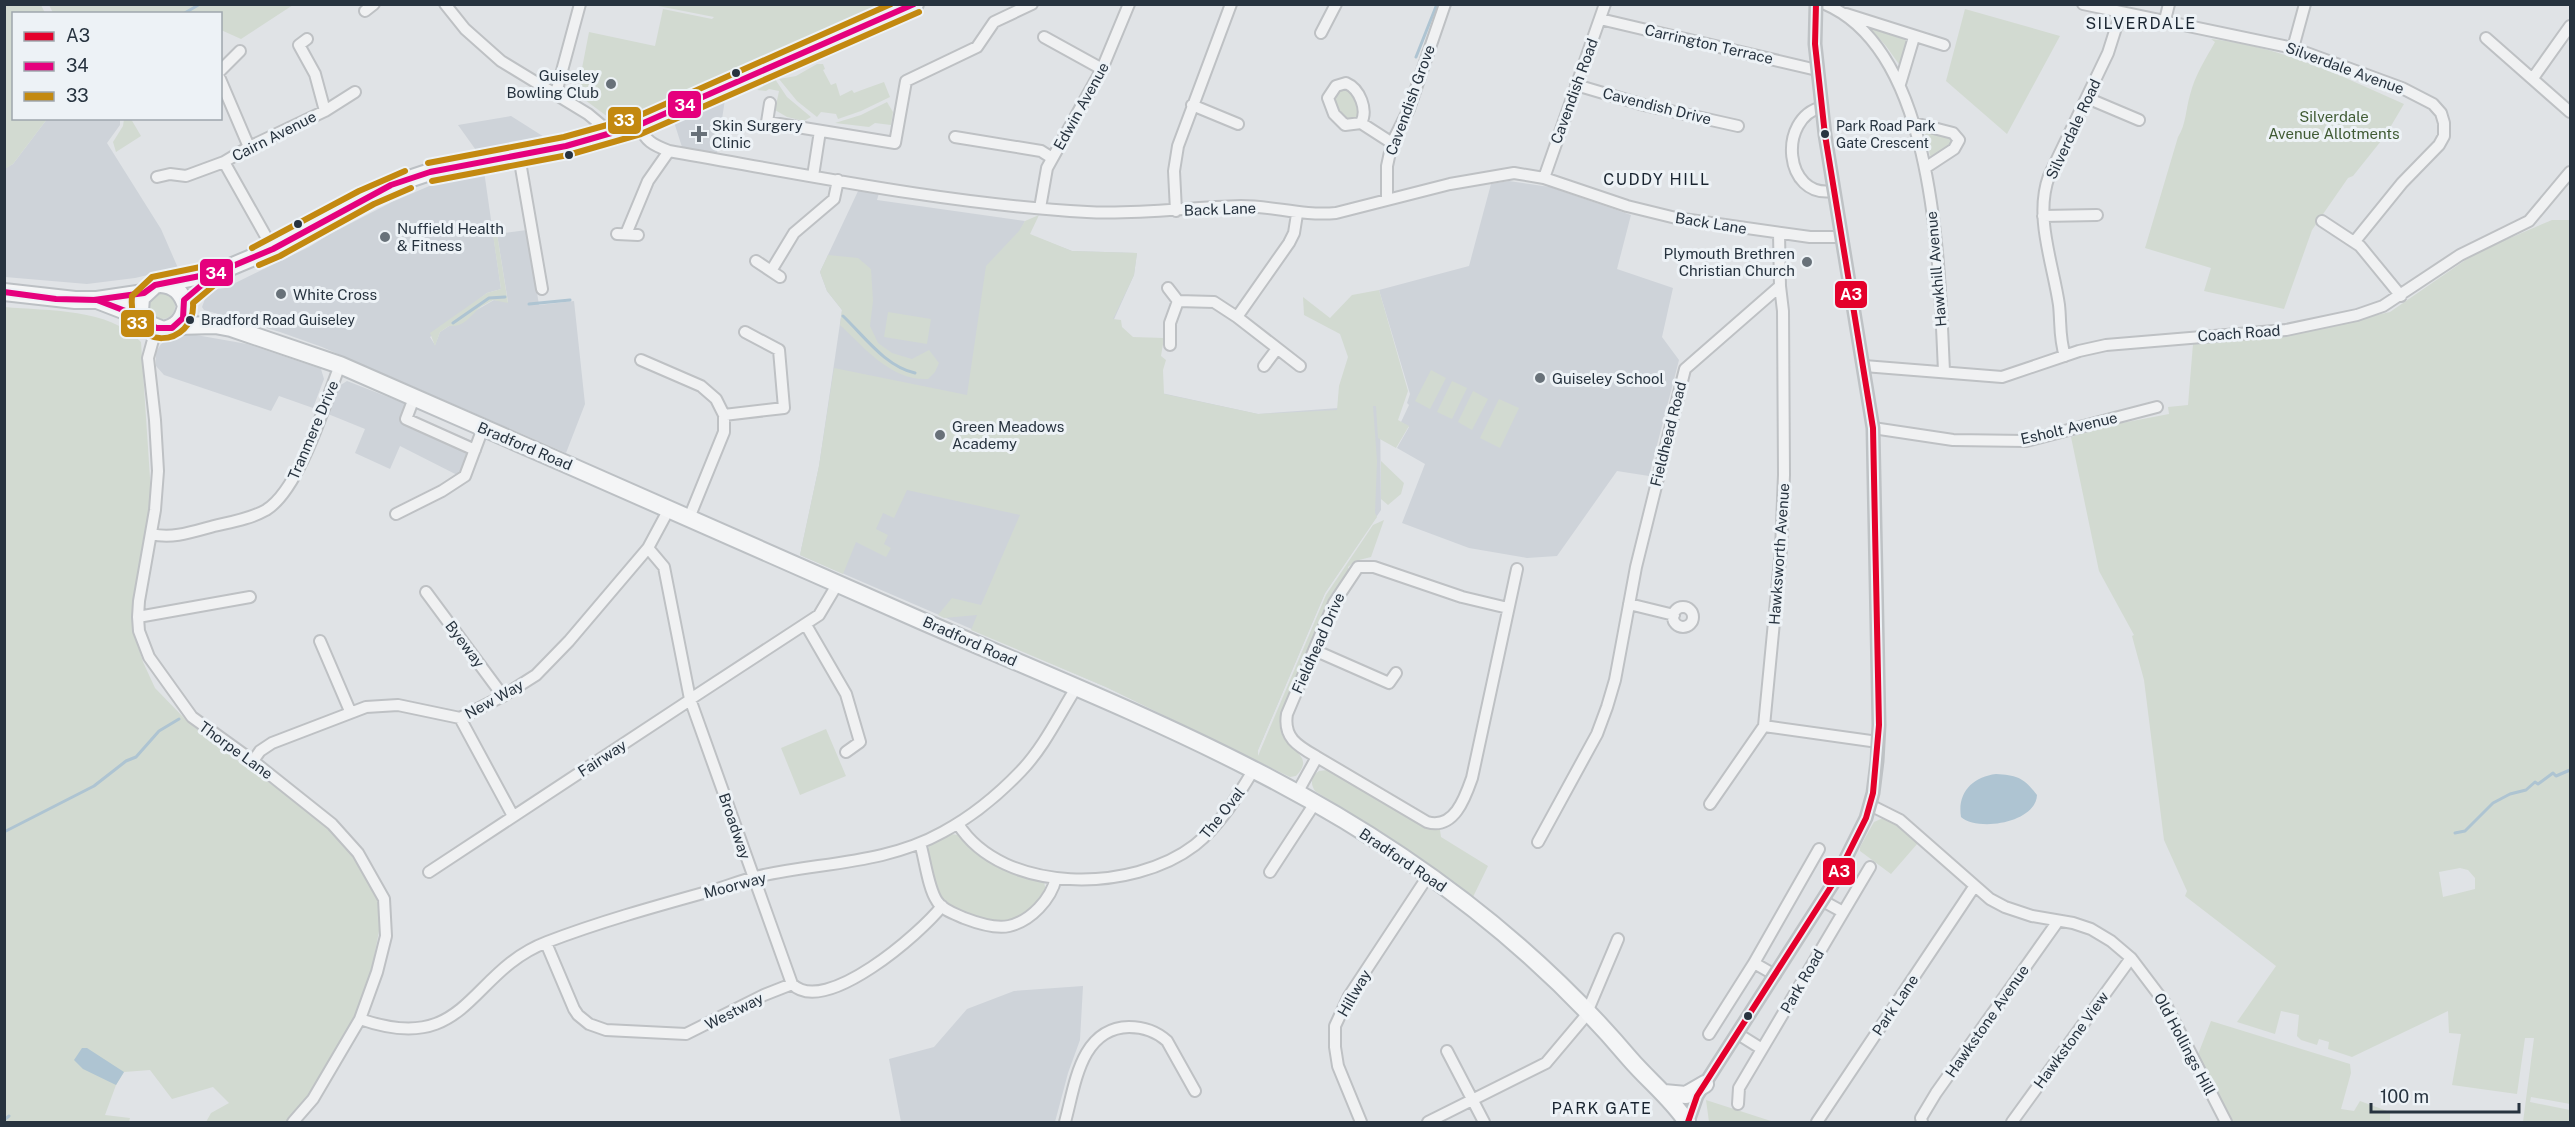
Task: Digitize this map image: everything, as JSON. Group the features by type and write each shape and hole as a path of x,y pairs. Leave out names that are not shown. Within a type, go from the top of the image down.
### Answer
{"main road":[{"path":"4,292 97,300 144,292 155,285 216,273 273,249 392,185 445,169 519,156 606,136 639,125 915,4"},
{"name":"Park Road","path":"1688,1122 1694,1102 1704,1084 1823,901 1855,842 1870,805 1878,742 1873,428 1833,191 1815,44 1816,4"},
{"path":"185,303 216,273"},
{"path":"97,300 141,317 156,329 170,329 176,326 184,314 185,303 176,288 161,284"},
{"path":"141,317 139,304 144,292"},
{"name":"Bradford Road","path":"185,303 215,325"},
{"name":"Bradford Road","path":"176,326 215,325 276,342 340,365 1194,740 1254,770 1315,803 1428,876 1502,933 1589,1011 1650,1082 1674,1122"},
{"name":"Bradford Road","path":"1650,1082 1664,1093 1688,1122"},
{"path":"1664,1093 1686,1095 1704,1084"}],"street":[{"path":"445,4 465,29 488,51 596,121 606,136"},
{"path":"556,93 580,4"},
{"path":"770,103 766,122 895,143 906,81 976,47 994,22 1032,4"},
{"name":"Edwin Avenue","path":"1040,208 1044,174 1065,140 1102,69 1129,4"},
{"path":"1176,211 1175,160 1192,105 1231,4"},
{"path":"1321,33 1336,4"},
{"name":"Cavendish Grove","path":"1388,198 1387,166 1392,143 1409,109 1445,4"},
{"name":"Cavendish Road","path":"1544,178 1605,4"},
{"name":"Hawkhill Avenue","path":"1825,4 1840,12 1944,45"},
{"name":"Silverdale Avenue","path":"2084,4 2293,48 2415,94 2433,104 2443,119 2444,133 2439,146 2402,183 2355,241"},
{"path":"2165,20 2169,4"},
{"path":"2293,48 2306,4"},
{"name":"Hawkhill Avenue","path":"1840,12 1879,50 1900,84 1914,123 1925,168 1940,290 1944,371"},
{"name":"Silverdale Road","path":"2065,356 2060,343 2058,302 2043,216 2043,194 2049,176 2108,53 2121,12"},
{"name":"Carrington Terrace","path":"1600,19 1818,70"},
{"path":"2533,78 2571,26"},
{"path":"1044,37 1102,69"},
{"path":"1900,84 1914,37"},
{"path":"2486,38 2571,112"},
{"name":"Cairn Avenue","path":"307,39 299,45 315,74 325,111"},
{"path":"222,69 240,51"},
{"path":"222,84 249,147"},
{"name":"Cavendish Drive","path":"1576,85 1644,105 1738,126"},
{"name":"Cairn Avenue","path":"157,177 170,174 186,176 224,162 249,147 325,111 355,92"},
{"path":"2087,98 2139,120"},
{"path":"1192,105 1238,124"},
{"path":"1822,107 1808,114 1796,128 1791,144 1791,157 1796,173 1808,185 1825,193 1833,191"},
{"path":"1361,123 1392,143"},
{"path":"1914,123 1953,133 1959,140 1954,149 1925,168"},
{"name":"Back Lane","path":"639,125 643,136 651,144 669,151 838,180 1040,208 1095,212 1176,211 1242,206 1276,208 1297,213 1336,213 1388,198 1504,174 1529,174 1627,206 1676,218 1779,233 1840,237"},
{"path":"813,176 820,131"},
{"path":"955,137 1041,152 1052,158"},
{"path":"638,236 622,234 648,181 669,151"},
{"path":"519,156 542,289"},
{"name":"Cairn Avenue","path":"224,162 273,249"},
{"name":"Coach Road","path":"1864,366 2002,377 2106,345 2286,330 2357,315 2383,306 2460,255 2529,221 2571,172"},
{"path":"756,261 776,274 794,233 834,199 838,180"},
{"path":"1237,317 1293,237 1297,213"},
{"path":"2043,216 2097,215"},
{"path":"2322,221 2355,241 2401,296"},
{"path":"1779,233 1780,286"},
{"name":"Fieldhead Road","path":"1538,842 1597,734 1615,680 1636,567 1685,369 1780,286"},
{"name":"Hawksworth Avenue","path":"1710,804 1764,726 1781,549 1784,476 1784,311 1780,286"},
{"path":"1168,288 1178,301"},
{"path":"1178,301 1214,302 1273,343 1276,350 1300,366"},
{"path":"1170,345 1170,323 1178,301"},
{"name":"Thorpe Lane","path":"156,329 148,358 158,471 138,617 139,631 148,657 192,717 253,760 332,824 358,853 384,899 386,936 377,972 360,1019 313,1099 292,1122"},
{"path":"724,416 784,408 779,350 745,332"},
{"path":"1264,366 1276,350"},
{"path":"641,360 702,386 716,399 724,416 724,432 689,518"},
{"name":"Tranmere Drive","path":"151,534 167,538 235,521 255,515 278,500 288,489 308,446 340,365"},
{"path":"414,398 405,419 475,450"},
{"name":"Esholt Avenue","path":"1873,428 1953,440 2026,441 2157,407"},
{"path":"396,514 465,476 483,428"},
{"name":"New Way","path":"253,760 260,751 272,743 350,711 366,707 398,705 460,718 503,696 537,675 548,664 648,548 669,509"},
{"name":"Broadway","path":"648,548 664,567 691,699 752,878 792,984"},
{"name":"Fieldhead Drive","path":"1508,608 1462,597 1366,565 1358,567 1334,603 1287,714 1285,726 1289,736 1297,745 1427,822 1438,824 1450,819 1466,796 1472,778 1517,569"},
{"name":"Fairway","path":"429,872 819,615 838,583"},
{"name":"Byeway","path":"426,592 503,696"},
{"path":"138,617 250,597"},
{"path":"1629,604 1674,615"},
{"path":"806,624 846,694 860,742 846,752"},
{"path":"320,641 350,711"},
{"path":"1314,650 1389,683 1396,673"},
{"name":"Moorway","path":"360,1019 384,1028 407,1031 429,1027 465,1007 515,958 546,943 624,915 752,878 849,863 920,843 958,824 1022,770 1040,747 1076,688"},
{"path":"460,718 513,816"},
{"path":"1764,726 1878,742"},
{"path":"1297,793 1317,757"},
{"name":"The Oval","path":"958,824 968,840 984,853 1019,869 1056,878 1078,880 1115,878 1155,868 1196,844 1212,829 1254,770"},
{"path":"1269,872 1315,803"},
{"name":"Old Hollings Hill","path":"1870,805 1900,820 1974,887 2005,907 2091,929 2111,941 2131,958 2161,997 2226,1122"},
{"path":"920,843 934,895 942,906 974,922 991,926 1010,926 1029,916 1038,909 1051,891 1056,878"},
{"path":"1709,1034 1754,963 1819,849"},
{"name":"Park Road","path":"1738,1104 1739,1088 1870,867"},
{"name":"Hillway","path":"1360,1122 1338,1066 1335,1026 1349,996 1428,876"},
{"name":"Park Lane","path":"1817,1122 1974,887"},
{"path":"1823,901 1843,912"},
{"path":"792,984 809,992 842,984 885,958 933,917 942,906"},
{"name":"Hawkstone Avenue","path":"1922,1122 1921,1118 1936,1093 2058,921"},
{"path":"1428,1122 1546,1063 1589,1011 1618,939"},
{"name":"Westway","path":"546,943 578,1015 589,1024 606,1030 686,1034 764,995 792,984"},
{"name":"Hawkstone View","path":"2012,1122 2131,958"},
{"name":"Park Road","path":"1754,963 1775,975"},
{"path":"1065,1122 1081,1062 1088,1050 1102,1036 1124,1027 1144,1028 1167,1041 1195,1092"},
{"path":"1738,1034 1762,1049"},
{"path":"1447,1051 1484,1122"}],"shaded area":[{"name":"Skin Surgery Clinic","path":"725,99 717,153 682,147 674,122"},
{"path":"511,116 549,140 478,153 458,125"},
{"path":"46,120 120,120 120,125 107,143 161,229 178,268 135,278 87,284 5,277 4,169 13,164"},
{"path":"484,171 501,289 487,293 430,337 435,345 440,332 449,326 494,300 508,302 497,234 527,230 539,305 574,301 585,404 566,453 322,347 204,310 202,307 208,291 225,288 309,247 392,202 441,181"},
{"name":"Guiseley School","path":"1509,181 1550,187 1631,215 1617,269 1673,288 1662,337 1679,360 1649,476 1617,471 1557,556 1527,558 1469,548 1402,523 1425,464 1397,448 1409,427 1401,422 1409,405 1407,403 1410,394 1379,290 1469,266 1491,184"},
{"path":"859,189 879,193 877,200 1025,221 1020,231 1072,251 1137,253 1134,275 1088,377 1258,414 1380,405 1381,510 1325,593 1258,750 1257,759 1106,687 800,555 819,466 842,310 827,291 820,272"},
{"path":"179,332 247,344 321,369 324,379 313,408 279,396 271,411 164,375 156,366 156,352 161,344"},
{"path":"347,381 406,404 417,418 482,445 467,480 400,446 390,469 355,453 365,429 328,414 339,386"},
{"path":"1083,986 1080,1040 1068,1073 1055,1122 901,1122 889,1059 934,1047 967,1009 1014,991"}],"green space":[{"path":"4,5 41,5 44,12 12,12 12,120 46,120 13,164 5,169"},
{"path":"49,5 293,5 241,39 222,30 222,12 52,12"},
{"path":"653,5 888,5 674,100 616,123 577,94 589,32 655,46 663,9 712,19 714,17"},
{"path":"1965,9 2060,36 2007,134 1946,81"},
{"path":"1867,25 1905,39 1908,45 1901,67 1886,46"},
{"name":"Silverdale Avenue Allotments","path":"2211,39 2286,55 2404,104 2385,136 2353,176 2348,178 2312,230 2284,309 2204,291 2211,268 2145,248 2184,122 2192,88 2215,42"},
{"path":"817,64 823,64 825,69 823,70 831,85 836,83 840,96 852,90 854,93 884,82 890,97 838,119 836,114 821,112 817,117 797,101 779,79 796,76"},
{"path":"775,79 787,97 811,117 804,121 787,117 775,110 779,91 757,90"},
{"path":"1343,88 1352,93 1357,101 1358,121 1348,121 1339,113 1334,97 1336,92"},
{"path":"887,102 893,112 891,125 875,123 869,127 835,123 861,115"},
{"path":"124,120 132,120 141,136 116,152 113,142 123,126"},
{"path":"1924,130 1951,138 1952,145 1931,159"},
{"path":"1039,215 1030,234 1072,251 1137,253 1134,275 1113,319 1121,320 1122,327 1133,337 1164,338 1161,356 1166,360 1163,370 1164,394 1258,414 1337,410 1339,386 1348,357 1340,334 1304,315 1303,297 1330,318 1352,295 1379,290 1408,391 1398,420 1409,426 1396,448 1378,438 1376,406 1373,406 1377,461 1375,513 1377,517 1325,593 1258,750 1258,756 1326,595 1373,525 1384,520 1371,557 1355,561 1348,567 1349,570 1331,600 1282,712 1283,737 1302,759 1303,764 1296,776 1290,777 1106,687 971,630 977,615 944,618 938,615 952,598 981,605 1020,515 907,490 894,518 883,513 876,529 888,535 884,544 891,548 886,557 856,542 843,574 800,555 819,466 834,368 967,395 986,266 1019,231 1025,221"},
{"path":"2552,220 2570,220 2570,1104 2531,1097 2530,1102 2570,1110 2570,1122 2523,1122 2534,1038 2525,1038 2517,1094 2452,1085 2461,1034 2449,1033 2448,1011 2352,1057 2328,1049 2329,1042 2319,1039 2317,1045 2301,1040 2297,1036 2299,1015 2281,1011 2275,1034 2237,1022 2276,966 2185,896 2187,891 2164,840 2144,680 2132,636 2134,635 2099,571 2071,437 2111,425 2169,414 2168,407 2188,405 2193,344 2284,336 2390,312 2477,252","holes":["2460,868 2468,870 2475,878 2475,889 2443,897 2439,872"]},
{"path":"497,234 508,303 493,300 477,310 462,324 449,326 440,332 435,346 430,333 487,293 501,289 493,235"},
{"path":"828,255 858,258 871,269 873,301 870,326 878,343 892,353 912,359 929,350 939,363 935,372 928,379 902,375 890,369 869,353 840,325 842,310 827,291 820,272"},
{"path":"162,293 171,297 175,306 171,315 162,319 153,315 149,306 153,297"},
{"path":"4,307 59,311 95,317 128,331 141,342 151,493 144,553 132,607 135,635 143,662 155,688 188,722 227,753 325,822 352,852 377,890 381,921 370,978 356,1018 319,1090 289,1122 206,1122 211,1113 229,1103 213,1087 172,1099 150,1070 124,1072 116,1085 105,1115 130,1118 129,1122 5,1122"},
{"path":"888,312 931,319 927,344 884,337"},
{"path":"1431,370 1446,378 1430,409 1415,401"},
{"path":"1452,381 1467,388 1452,419 1437,412"},
{"path":"1473,391 1488,399 1472,430 1458,422"},
{"path":"1499,399 1519,408 1500,448 1480,438"},
{"path":"1381,461 1404,483 1401,494 1388,505 1381,499"},
{"path":"826,729 846,776 800,795 781,748"},
{"path":"1328,768 1426,825 1425,828 1440,830 1441,837 1488,866 1473,897 1395,842 1315,791 1313,778 1319,771"},
{"path":"1883,818 1897,824 1918,843 1891,874 1860,851 1874,822"},
{"path":"951,834 958,835 984,858 1044,882 1046,891 1031,909 1005,920 984,919 951,907 938,893 928,849 930,843"},
{"path":"2211,1021 2350,1064 2351,1073 2341,1109 2354,1111 2360,1101 2390,1112 2390,1122 2233,1122 2197,1057"},
{"path":"1706,1100 1774,1122 1709,1122"}],"water":[{"path":"1996,774 2009,775 2024,781 2037,795 2034,805 2017,818 2005,822 1980,824 1969,822 1961,817 1960,808 1968,787 1980,778"},
{"path":"82,1048 87,1048 124,1072 116,1085 83,1069 74,1060"}],"waterway":[{"path":"186,12 200,4"},
{"path":"1416,57 1437,4"},
{"path":"453,323 489,298 505,297"},
{"path":"529,304 570,300"},
{"path":"843,316 885,357 894,364 915,373"},
{"path":"4,832 94,786 126,761 136,757 159,731 179,719"},
{"path":"2455,833 2465,831 2493,803 2510,794 2526,790 2535,782 2538,784 2553,773 2556,776 2570,770"},
{"path":"4,1120 9,1116"}],"transit line":[{"name":"33","path":"428,163 564,137 636,117 891,4"},
{"name":"34","path":"4,292 56,299 97,300 141,317 156,328 172,328 183,318 184,300 216,273 273,249 391,185 430,172 566,146 639,125 914,4"},
{"name":"A3","path":"1688,1122 1697,1096 1834,882 1866,818 1873,793 1879,725 1873,428 1825,135 1815,44 1816,4"},
{"name":"33","path":"432,181 568,155 641,134 919,12"},
{"name":"33","path":"252,248 359,191 405,171"},
{"name":"33","path":"259,265 280,256 374,204 411,188"},
{"name":"33","path":"210,265 152,277 132,296 133,315 140,328 150,336 162,338 174,336 184,329 191,318 193,303 218,282"},
{"name":"34","path":"94,300 144,293 155,285 215,273"}],"place":[{"name":"Guiseley Bowling Club","path":"611,84"},
{"name":"Skin Surgery Clinic","path":"699,134"},
{"name":"Park Road Park Gate Crescent","path":"1825,134"},
{"name":"Nuffield Health & Fitness","path":"385,237"},
{"name":"Plymouth Brethren Christian Church","path":"1807,262"},
{"name":"White Cross","path":"281,294"},
{"name":"Bradford Road Guiseley","path":"190,320"},
{"name":"Guiseley School","path":"1540,378"},
{"name":"Green Meadows Academy","path":"940,435"}],"district":[{"name":"SILVERDALE","path":"2141,23"},
{"name":"CUDDY HILL","path":"1657,179"},
{"name":"PARK GATE","path":"1602,1108"}]}
